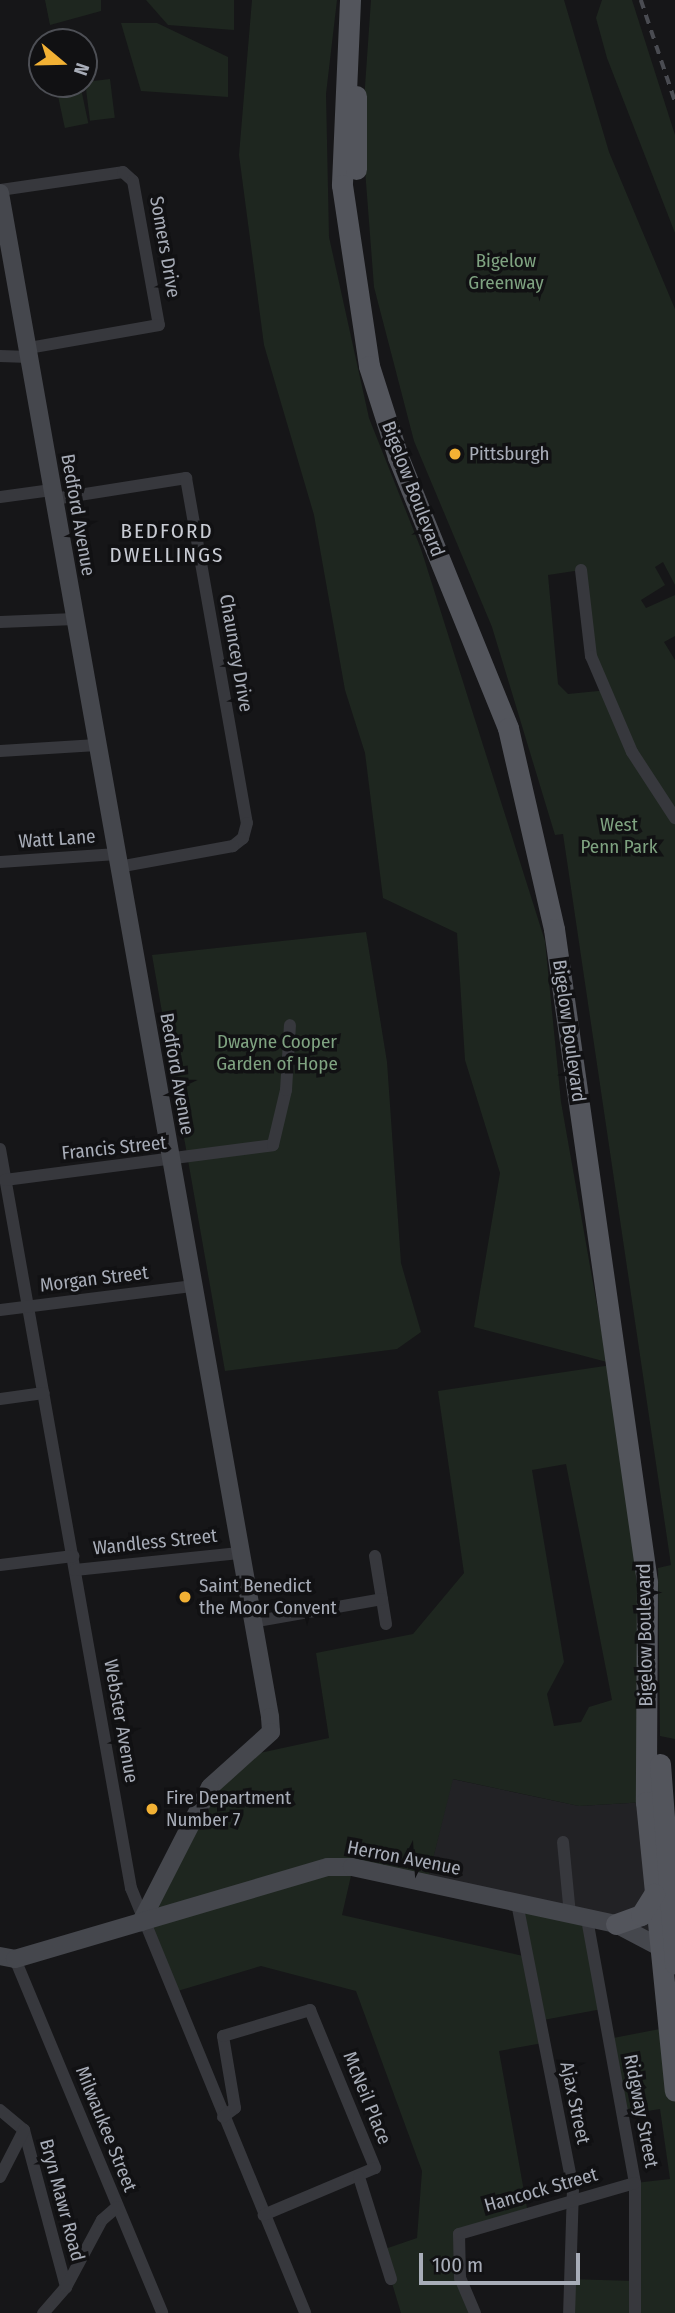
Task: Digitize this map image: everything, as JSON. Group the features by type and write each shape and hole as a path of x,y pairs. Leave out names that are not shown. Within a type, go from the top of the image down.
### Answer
{"main road":[{"name":"Bigelow Boulevard","path":"350,0 342,185 363,339 398,457 508,728 554,929 647,1582 646,1802 658,1943 675,2091"},
{"name":"Bigelow Boulevard","path":"364,0 356,179 380,351 412,456 519,722 565,916 658,1563 661,1786 675,1959"},
{"path":"616,1924 640,1915 654,1894"}],"street":[{"name":"Somers Drive","path":"0,192 123,172 134,181 159,325 28,353"},
{"name":"Bedford Avenue","path":"0,192 271,1732 210,1787 141,1922"},
{"path":"0,356 28,353"},
{"name":"Chauncey Drive","path":"53,494 186,478 245,809 243,838 233,846 118,861"},
{"path":"0,497 53,494"},
{"path":"581,570 591,656 632,752 675,818"},
{"path":"0,622 75,619"},
{"path":"0,751 97,745"},
{"name":"Watt Lane","path":"0,862 118,861"},
{"name":"Francis Street","path":"5,1180 171,1161 273,1145 286,1090 290,1025"},
{"name":"Webster Avenue","path":"0,1149 141,1922 305,2313"},
{"name":"Morgan Street","path":"0,1310 192,1286"},
{"path":"0,1399 44,1394"},
{"name":"Wandless Street","path":"75,1570 239,1553"},
{"name":"Wandless Street","path":"0,1565 73,1556"},
{"path":"375,1556 386,1624"},
{"path":"252,1622 382,1599"},
{"name":"Ridgway Street","path":"563,1842 635,2183 635,2313"},
{"name":"Herron Avenue","path":"7,1958 328,1867 616,1924 658,1943 675,1959"},
{"name":"Ajax Street","path":"517,1903 573,2189 569,2201 569,2313"},
{"name":"Milwaukee Street","path":"7,1958 162,2313"},
{"name":"McNeil Place","path":"223,2117 235,2108 223,2036 310,2010 375,2168 359,2177"},
{"path":"0,2110 21,2126 0,2177"},
{"name":"Bryn Mawr Road","path":"21,2126 66,2287"},
{"path":"264,2215 359,2177 391,2279"},
{"name":"Hancock Street","path":"475,2313 460,2278 459,2234 635,2183"},
{"name":"Bryn Mawr Road","path":"43,2313 66,2287 102,2220 117,2207"}],"shaded area":[{"path":"452,1779 579,1806 646,1802 658,1943 427,1883"}],"green space":[{"path":"45,0 101,0 101,11 50,25"},
{"path":"146,0 234,0 234,30 168,25"},
{"path":"252,0 337,0 326,94 329,237 369,418 421,549 545,941 561,1102 607,1362 474,1327 500,1173 465,1060 457,933 383,898 365,753 345,690 314,515 264,345 239,155"},
{"path":"371,0 564,0 609,152 675,309 675,585 663,562 655,567 665,585 641,600 646,608 675,595 675,636 664,642 675,660 675,1739 660,1736 658,1568 671,1565 563,834 555,835 492,627 414,441 374,287 362,130","holes":["581,570 591,656 608,690 568,694 558,684 548,575"]},
{"path":"602,0 632,0 675,135 675,233 607,58 596,18"},
{"path":"121,23 157,23 228,57 228,97 141,91"},
{"path":"110,79 115,118 90,121 87,98 98,98 98,80"},
{"path":"58,98 83,98 88,123 65,128"},
{"name":"Dwayne Cooper Garden of Hope","path":"366,932 387,1062 401,1263 421,1332 397,1349 225,1371 152,955"},
{"path":"618,1364 643,1543 646,1802 579,1806 453,1779 427,1883 353,1867 342,1915 523,1956 517,1903 587,1919 602,2009 538,2021 543,2043 499,2051 528,2214 459,2234 456,2254 475,2313 401,2313 382,2250 417,2238 422,2171 356,1991 261,1966 171,1993 141,1922 200,1803 246,1756 329,1738 316,1653 413,1634 464,1573 438,1391","holes":["566,1464 612,1700 589,1707 581,1722 554,1726 547,1694 564,1662 532,1470"]},
{"path":"665,2028 675,2091 675,2313 569,2313 568,2279 634,2281 635,2183 670,2179 660,2109 622,2115 608,2039"}],"railway":[{"path":"641,0 675,101"}],"place":[{"name":"Pittsburgh","path":"455,454"},
{"name":"Saint Benedict the Moor Convent","path":"185,1597"},
{"name":"Fire Department Number 7","path":"152,1809"}],"district":[{"name":"BEDFORD DWELLINGS","path":"167,543"}],"park label":[{"name":"Bigelow Greenway","path":"506,272"},
{"name":"West Penn Park","path":"619,836"}]}
